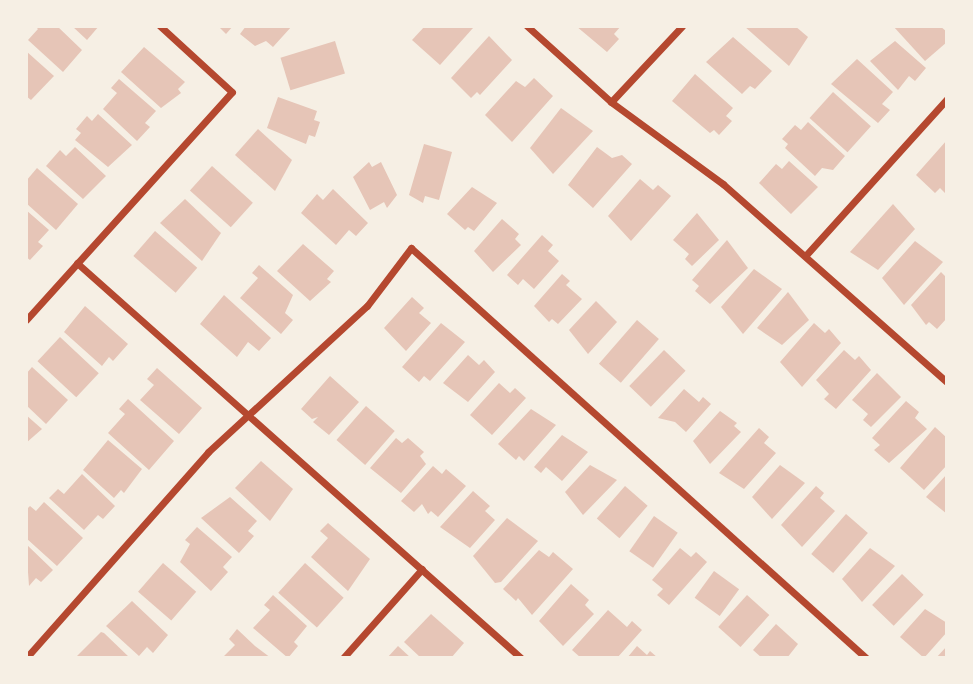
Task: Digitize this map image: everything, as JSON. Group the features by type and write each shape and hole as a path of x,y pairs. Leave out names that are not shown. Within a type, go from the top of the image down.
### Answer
{"street":[{"path":"26,320 232,92 160,26"},
{"path":"527,26 611,102 723,184 947,382"},
{"path":"611,102 682,26"},
{"path":"806,255 947,99"},
{"path":"26,658 247,412 367,306 411,248 866,658"},
{"path":"77,263 521,658"},
{"path":"343,658 422,569"}],"building":[{"path":"35,26 57,26 82,50 63,72 28,40 38,29"},
{"path":"72,26 99,26 87,40"},
{"path":"218,26 233,26 226,34"},
{"path":"246,26 292,26 273,47 266,41 255,46 240,34"},
{"path":"425,26 473,28 440,65 412,40"},
{"path":"576,26 621,26 614,34 619,39 607,52"},
{"path":"744,26 795,26 808,37 789,66"},
{"path":"893,26 940,26 947,32 947,42 925,61"},
{"path":"489,36 512,60 480,95 477,92 471,98 451,78"},
{"path":"733,37 772,71 755,89 750,86 742,94 706,62"},
{"path":"335,41 345,74 290,90 280,58"},
{"path":"895,41 926,68 915,81 909,76 898,90 870,61"},
{"path":"144,47 185,82 178,89 181,93 161,108 121,72"},
{"path":"26,51 54,76 31,100 26,96"},
{"path":"857,59 893,92 882,104 890,110 878,123 831,84"},
{"path":"695,74 733,108 726,116 732,121 719,135 714,130 710,133 672,101"},
{"path":"534,78 553,96 512,142 485,115 516,81 525,87"},
{"path":"119,79 156,111 145,123 150,127 137,141 103,109 117,93 111,88"},
{"path":"833,92 871,126 847,152 810,118"},
{"path":"278,97 317,111 314,120 320,122 315,137 309,135 306,144 267,128"},
{"path":"561,108 593,131 553,174 530,148"},
{"path":"98,114 132,145 108,167 75,140 81,133 76,129 87,116 92,121"},
{"path":"808,122 845,156 833,170 822,168 815,176 785,148 788,144 782,139 795,125 801,130"},
{"path":"258,129 292,160 275,191 235,155"},
{"path":"947,140 947,195 940,188 935,193 916,175"},
{"path":"424,144 452,152 439,200 425,196 423,203 409,195"},
{"path":"75,147 106,176 83,199 46,166 60,150 66,156"},
{"path":"597,147 612,158 622,155 632,164 593,208 568,185"},
{"path":"789,161 818,187 791,214 759,183 776,164 782,169"},
{"path":"369,162 372,167 381,162 397,195 387,208 384,202 370,210 353,177"},
{"path":"212,166 253,203 231,227 190,191"},
{"path":"37,168 78,204 56,230 26,203 26,181"},
{"path":"640,179 653,190 658,185 671,196 631,241 608,216"},
{"path":"472,187 497,203 474,231 468,227 465,230 447,214"},
{"path":"333,189 368,223 356,236 349,230 336,245 301,213 317,194 323,200"},
{"path":"185,199 221,233 202,261 160,223"},
{"path":"893,204 915,229 878,270 850,252"},
{"path":"26,210 49,230 38,242 43,246 30,260 26,257"},
{"path":"697,213 719,240 692,266 685,259 689,254 673,240"},
{"path":"502,219 519,234 515,239 521,245 493,272 474,251"},
{"path":"155,231 197,268 176,293 133,256"},
{"path":"542,235 553,245 548,251 559,261 534,289 523,279 518,285 507,275"},
{"path":"727,240 748,268 710,304 695,291 699,286 692,280"},
{"path":"915,241 943,262 904,305 882,278"},
{"path":"303,244 334,271 327,279 331,282 310,301 277,271"},
{"path":"259,265 293,295 285,313 293,320 281,334 240,298 258,278 252,273"},
{"path":"754,269 782,289 743,334 721,307"},
{"path":"941,272 947,278 947,318 937,329 929,322 926,325 911,305"},
{"path":"562,274 570,281 566,285 582,299 558,324 552,319 549,322 534,306"},
{"path":"788,292 809,320 782,345 757,328"},
{"path":"224,295 271,338 259,351 248,342 237,357 200,324"},
{"path":"412,297 424,308 419,313 431,323 406,351 384,328"},
{"path":"596,301 617,322 588,354 569,330"},
{"path":"85,306 128,344 113,361 109,357 102,366 64,332"},
{"path":"637,320 659,339 621,383 599,364"},
{"path":"441,323 465,342 430,381 424,376 419,382 402,367"},
{"path":"814,323 825,333 829,329 841,343 802,387 780,362"},
{"path":"60,337 99,373 76,397 37,361"},
{"path":"664,350 686,371 651,407 629,386"},
{"path":"844,350 855,360 859,356 871,370 836,409 824,399 829,394 816,380"},
{"path":"468,355 479,365 484,360 495,372 468,402 443,383"},
{"path":"32,367 68,400 46,424 26,405 26,374"},
{"path":"157,368 202,408 179,434 140,400 154,385 147,379"},
{"path":"877,373 901,397 871,427 863,420 868,414 852,400"},
{"path":"330,376 359,402 329,435 313,422 318,417 312,419 301,409"},
{"path":"499,383 510,393 515,388 526,398 492,435 470,415"},
{"path":"684,389 699,402 703,397 711,404 686,432 675,422 658,418"},
{"path":"128,399 174,441 149,470 108,433 125,414 119,409"},
{"path":"906,401 919,412 915,418 927,429 889,463 874,450 880,445 872,438"},
{"path":"366,406 395,431 365,465 336,440"},
{"path":"531,409 556,425 524,461 519,456 516,460 498,444"},
{"path":"720,411 737,423 734,426 741,432 710,464 693,441"},
{"path":"26,415 42,429 26,443"},
{"path":"935,427 947,438 947,465 924,490 900,468"},
{"path":"759,428 769,437 764,443 776,453 744,489 719,473"},
{"path":"562,435 588,452 562,481 546,467 541,473 534,467"},
{"path":"396,438 402,443 408,438 424,452 420,456 426,464 401,493 370,468"},
{"path":"108,440 142,469 124,493 121,490 114,498 83,470"},
{"path":"261,461 293,489 270,521 235,488"},
{"path":"590,465 617,480 583,515 565,492"},
{"path":"780,465 805,483 772,519 752,497"},
{"path":"433,466 442,474 446,469 466,486 438,517 431,511 428,514 422,504 414,512 401,501"},
{"path":"82,474 115,506 103,519 98,515 84,530 49,498 58,489 64,494"},
{"path":"947,474 947,514 926,497"},
{"path":"625,486 648,506 619,538 597,518"},
{"path":"816,486 824,493 820,498 835,511 802,547 781,525"},
{"path":"473,491 490,506 485,511 495,520 470,548 440,527"},
{"path":"230,497 257,521 248,531 254,536 239,553 201,518"},
{"path":"44,502 83,538 57,566 26,538 26,510 30,506 36,511"},
{"path":"846,514 868,533 833,573 811,554"},
{"path":"654,516 678,533 653,568 629,551"},
{"path":"507,518 538,541 501,582 495,583 473,556"},
{"path":"328,523 370,559 348,591 311,557 328,538 320,531"},
{"path":"197,527 232,557 223,567 228,572 211,591 180,562 190,544 185,540"},
{"path":"26,544 53,570 41,582 36,578 29,586"},
{"path":"680,548 691,557 696,552 707,562 669,605 657,595 663,589 652,580"},
{"path":"870,548 895,566 862,602 842,579"},
{"path":"539,550 549,557 553,552 573,569 532,615 518,598 516,601 503,589"},
{"path":"163,563 196,592 171,621 138,592"},
{"path":"305,563 344,598 317,628 278,593"},
{"path":"714,571 739,589 720,616 695,598"},
{"path":"902,574 924,595 894,626 872,605"},
{"path":"571,584 589,600 585,605 594,614 563,646 539,621"},
{"path":"273,595 307,626 294,642 298,646 288,658 253,628 270,610 264,605"},
{"path":"747,595 769,615 741,647 718,627"},
{"path":"132,601 168,635 153,653 147,647 139,656 106,626"},
{"path":"925,609 947,623 947,632 924,658 900,637"},
{"path":"608,610 627,627 632,621 642,630 617,658 581,658 572,650"},
{"path":"431,614 464,643 451,658 421,658 404,642"},
{"path":"776,624 798,644 787,658 762,658 753,650"},
{"path":"237,629 271,658 222,658 235,645 229,639"},
{"path":"101,632 104,633 130,658 75,658"},
{"path":"398,646 411,658 387,658"},
{"path":"637,646 647,655 650,651 658,658 627,658"},
{"path":"947,646 947,658 936,658"}]}
